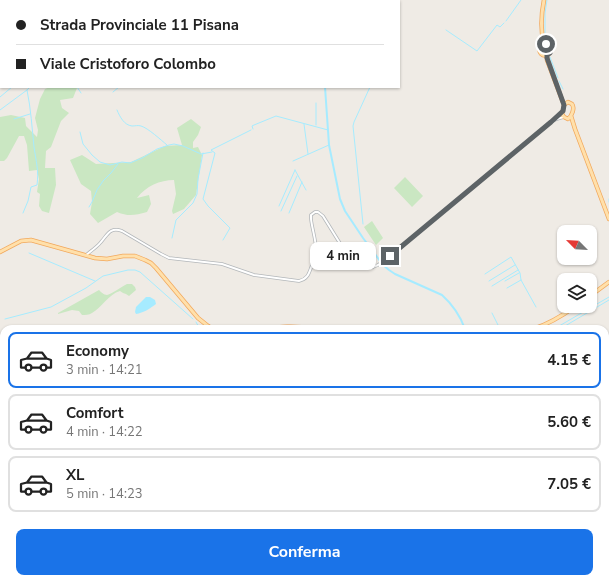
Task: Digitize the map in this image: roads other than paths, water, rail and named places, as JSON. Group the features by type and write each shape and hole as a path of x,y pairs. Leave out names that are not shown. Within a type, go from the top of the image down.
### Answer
{"main road":[{"path":"544,0 541,19 544,44"},
{"path":"544,44 540,47 540,52 547,55"},
{"path":"544,44 551,48 550,53 547,55 547,60 564,105 562,114 571,122 575,129"},
{"path":"560,92 564,99 571,103 574,107 571,116 575,129 609,219"},
{"path":"564,105 568,102"},
{"path":"566,118 571,116"},
{"path":"0,252 16,243 26,240 101,259 135,256 152,264 198,318 207,325"},
{"path":"597,291 608,283"},
{"path":"545,325 566,313"}],"street":[{"path":"390,256 563,111"},
{"path":"551,122 560,118 566,118"},
{"path":"85,255 101,242 107,234 113,230 118,230 170,258 222,264 254,276 299,281 304,280 310,273 316,255 310,219 313,213 318,212 323,216 346,253 373,267 384,261"}],"water":[{"path":"146,297 150,297 155,300 156,304 141,313 136,314 136,307"}],"waterway":[{"path":"506,21 521,0"},
{"path":"545,34 545,13 547,0"},
{"path":"446,30 477,51 497,25 500,27 504,23"},
{"path":"550,57 558,78"},
{"path":"559,81 563,89"},
{"path":"0,97 11,88"},
{"path":"0,110 29,88"},
{"path":"78,88 81,93"},
{"path":"113,92 118,88"},
{"path":"325,88 329,145 340,199 345,211 383,265 395,274 442,295 456,310 463,325"},
{"path":"363,224 353,126 370,88"},
{"path":"23,213 28,201 31,187 37,185 38,180 27,90"},
{"path":"316,103 316,125"},
{"path":"117,110 121,118 127,124 144,127 167,145"},
{"path":"14,119 30,114"},
{"path":"253,129 252,126 276,116 328,130"},
{"path":"304,124 308,154"},
{"path":"223,240 230,228 203,199 215,153 211,150 251,130"},
{"path":"80,132 83,144 92,155 100,162 110,165 122,162 130,163 157,149 174,144 183,146 201,154 212,152"},
{"path":"293,161 329,145"},
{"path":"172,238 176,220 193,203 197,194 203,153"},
{"path":"89,207 103,181 118,164"},
{"path":"295,170 306,190"},
{"path":"279,206 295,170"},
{"path":"281,211 297,176"},
{"path":"289,213 302,182"},
{"path":"29,253 95,281"},
{"path":"485,274 511,257 520,273 521,280 536,307"},
{"path":"489,281 515,265"},
{"path":"5,319 51,307 86,288 103,276 128,270 140,272 193,319"},
{"path":"492,286 518,270"},
{"path":"505,281 519,273"},
{"path":"507,288 521,280"},
{"path":"561,325 609,297"},
{"path":"567,325 609,300"},
{"path":"492,313 498,325"}],"tunnel":[{"path":"384,261 390,256"}]}
